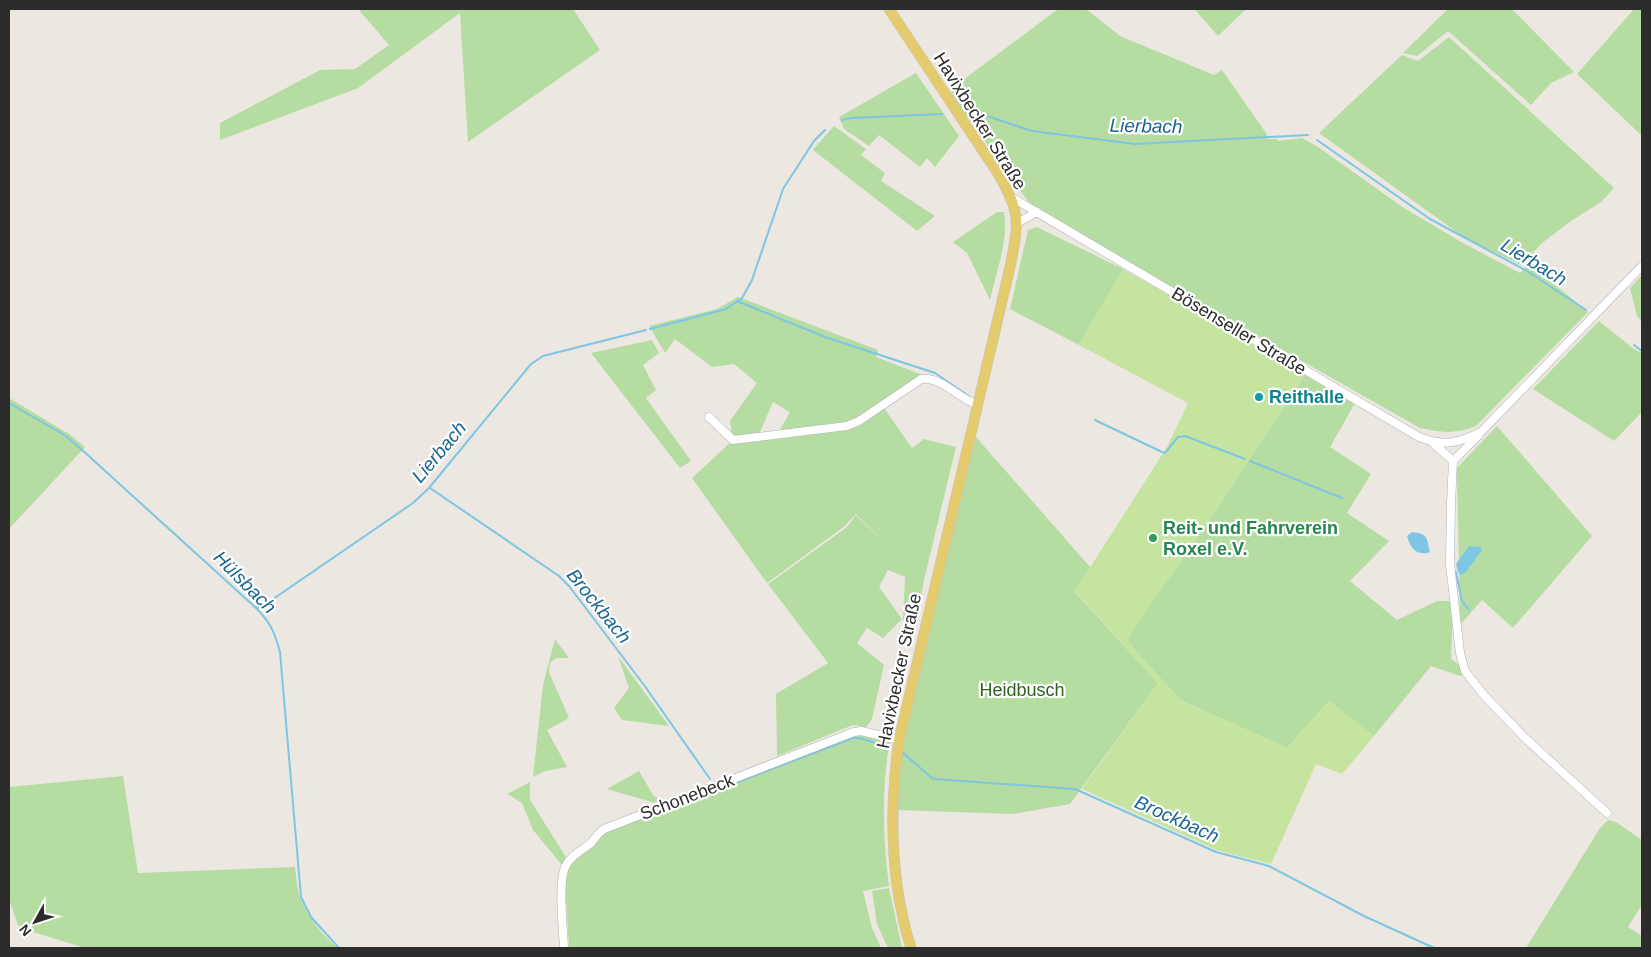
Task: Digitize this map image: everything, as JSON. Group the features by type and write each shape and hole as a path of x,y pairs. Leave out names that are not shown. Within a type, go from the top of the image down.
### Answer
{"main road":[{"name":"Havixbecker Straße","path":"889,9 997,172 1011,197 1017,223 1010,267 899,740 893,795 893,846 902,916 911,948"}],"street":[{"name":"Bösenseller Straße","path":"1011,197 1419,437 1439,443 1457,442 1481,432 1642,266"},
{"path":"1017,223 1037,212"},
{"path":"709,417 733,440 847,426 858,421 921,379 930,378 965,400 978,405"},
{"path":"1481,432 1453,461 1450,564 1460,653 1465,671 1482,693 1525,738 1607,812"},
{"path":"1431,442 1453,461"},
{"name":"Schonebeck","path":"564,948 562,889 566,867 570,860 592,842 598,833 604,829 854,732 861,731 899,740"}],"green space":[{"path":"358,9 573,9 600,50 468,142 460,13 358,88 220,140 220,123 320,70 355,69 389,45"},
{"path":"1058,9 1086,9 1120,36 1214,75 1222,70 1266,133 1268,139 1277,139 1278,141 1302,138 1318,147 1404,208 1463,243 1520,273 1526,266 1548,279 1588,312 1476,426 1449,432 1436,431 1420,428 1108,251 1031,205 952,96 951,89"},
{"path":"1196,9 1246,9 1218,36"},
{"path":"1448,9 1512,9 1574,72 1551,83 1531,105 1448,31 1417,56 1403,53"},
{"path":"1634,9 1642,9 1642,136 1577,74"},
{"path":"1449,37 1614,188 1601,202 1571,221 1542,243 1521,265 1465,238 1319,133 1402,55 1418,61"},
{"path":"916,73 959,136 935,167 927,158 920,167 879,135 869,146 844,129 839,117"},
{"path":"834,126 866,149 861,155 885,173 881,181 935,216 917,231 813,150"},
{"path":"997,212 1004,212 1005,233 990,300 967,253 953,242"},
{"path":"1037,227 1123,269 1079,345 1010,309 1028,230"},
{"name":"Reit- und Fahrverein Roxel e.V.","path":"1123,269 1306,373 1217,509 1129,635 1129,643 1180,700 1287,748 1329,701 1374,736 1342,774 1316,764 1271,864 1219,851 1082,789 1158,683 1075,591 1167,447 1188,403 1079,345"},
{"path":"1642,275 1642,322 1637,316 1630,288"},
{"path":"738,297 878,350 876,357 925,376 920,377 857,418 846,422 780,430 790,412 773,402 759,434 732,438 730,421 757,383 734,364 712,367 675,339 665,353 649,326 717,309"},
{"path":"1599,321 1634,349 1642,353 1642,412 1614,441 1533,389"},
{"path":"652,340 659,353 643,365 656,390 646,398 691,461 680,468 591,353"},
{"path":"1306,373 1355,403 1330,447 1371,474 1347,513 1389,541 1350,581 1397,620 1437,601 1453,601 1451,659 1461,666 1464,674 1460,676 1431,666 1374,736 1329,701 1287,748 1180,700 1129,643 1129,635 1217,509"},
{"path":"9,398 69,434 85,447 9,529"},
{"path":"884,408 912,448 924,439 956,447 924,580 916,624 903,620 905,577 888,570 879,587 902,619 883,638 867,628 857,643 884,665 872,719 866,727 853,725 777,756 776,694 828,663 768,584 847,527 856,515 896,553 856,514 845,526 767,583 692,478 733,440 848,429"},
{"path":"1497,426 1592,536 1513,628 1482,600 1460,625 1457,468"},
{"name":"Heidbusch","path":"976,437 1090,567 1075,592 1158,683 1070,804 1013,814 896,810 902,740 937,588"},
{"path":"555,639 569,658 556,658 550,663 549,672 569,718 547,730 567,767 545,771 533,777 543,685"},
{"path":"618,656 669,726 622,720 614,708 629,688"},
{"path":"861,734 890,741 884,795 885,850 889,886 863,891 872,928 881,948 569,948 565,879 567,867 601,834 853,735"},
{"path":"639,771 653,795 661,801 655,803 607,789"},
{"path":"123,776 138,873 295,867 298,890 303,905 316,925 338,948 85,948 23,929 18,925 9,899 9,787"},
{"path":"530,782 530,800 566,857 562,865 533,830 522,803 507,794"},
{"path":"1608,820 1616,822 1642,840 1642,905 1628,927 1642,936 1642,948 1526,948 1600,828"},
{"path":"889,888 902,948 888,948 877,924 872,891"}],"water":[{"path":"1412,532 1426,537 1430,551 1428,553 1420,553 1412,547 1407,536"},
{"path":"1469,546 1480,547 1482,550 1466,572 1461,575 1456,564"}],"waterway":[{"name":"Lierbach","path":"965,109 982,114"},
{"name":"Lierbach","path":"842,120 942,114"},
{"name":"Lierbach","path":"987,116 1032,131 1135,144 1308,135"},
{"name":"Lierbach","path":"650,329 726,309 742,298 752,280 783,189 814,141 825,130"},
{"name":"Lierbach","path":"1317,140 1430,219 1527,271 1586,310"},
{"path":"737,301 825,337 935,373 970,397"},
{"name":"Lierbach","path":"256,607 260,608 413,503 429,488 531,364 543,356 646,330"},
{"name":"Lierbach","path":"1634,345 1642,351"},
{"name":"Hülsbach","path":"9,403 66,436 265,618 274,633 280,652 301,897 311,917 339,948"},
{"path":"1095,420 1165,453 1178,437 1185,436 1245,459"},
{"path":"1250,461 1342,498"},
{"name":"Brockbach","path":"430,488 559,576 569,586 644,685 710,779"},
{"path":"1456,572 1462,601 1469,610"},
{"name":"Brockbach","path":"717,790 853,738 860,738 885,746"},
{"name":"Brockbach","path":"902,752 933,779 1075,789 1216,852 1269,866 1364,916 1434,948"}],"place":[{"name":"Reithalle","path":"1259,397"},
{"name":"Reit- und Fahrverein Roxel e.V.","path":"1153,538"}]}
